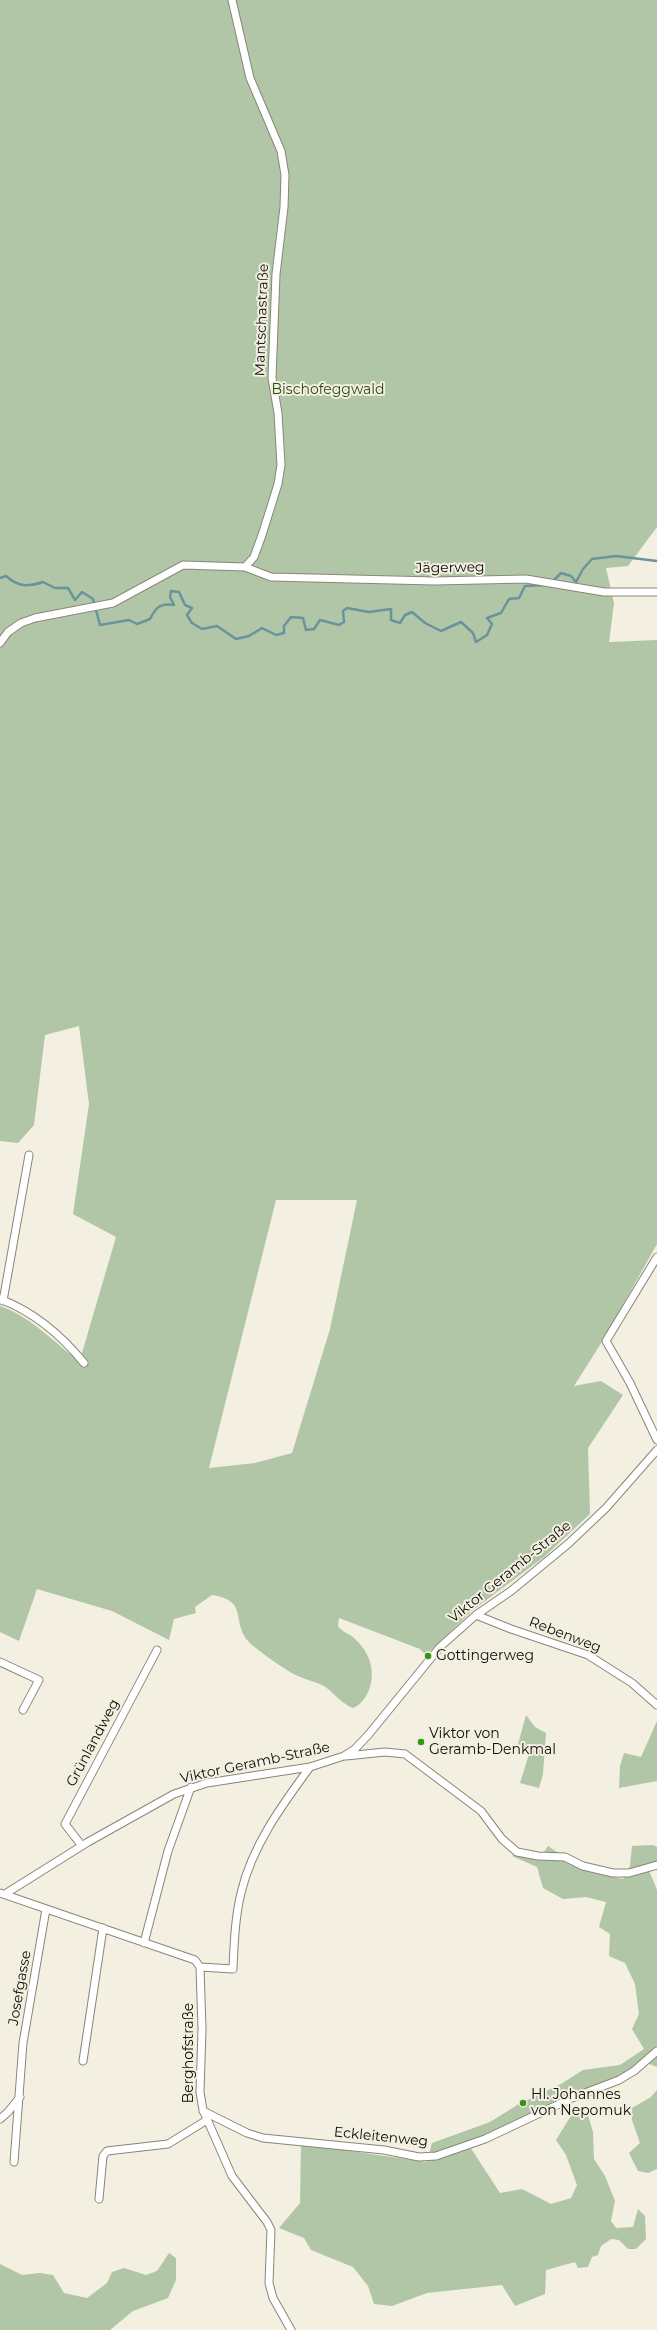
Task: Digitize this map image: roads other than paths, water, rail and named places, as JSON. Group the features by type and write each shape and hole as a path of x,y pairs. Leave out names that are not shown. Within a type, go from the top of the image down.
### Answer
{"street":[{"name":"Mantschastraße","path":"232,0 250,78 281,151 285,175 284,207 276,274 272,378 278,414 281,465 278,484 262,536 254,557 245,567"},
{"path":"0,643 8,632 21,623 41,616 104,606 123,598 183,565 245,567"},
{"name":"Jägerweg","path":"245,567 271,577 357,581 526,579 610,592 657,592"},
{"path":"29,1155 2,1300 40,1321 68,1344 84,1363"},
{"path":"657,1258 606,1341 630,1383 657,1440"},
{"name":"Viktor Geramb-Straße","path":"3,1894 157,1802 191,1788 310,1767 344,1756 369,1734 440,1647 476,1615 511,1591 568,1544 606,1508 657,1450"},
{"name":"Rebenweg","path":"476,1615 511,1629 588,1655 632,1683 657,1705"},
{"name":"Grünlandweg","path":"82,1846 65,1824 157,1650"},
{"path":"0,1662 39,1680 23,1710"},
{"path":"344,1756 385,1752 405,1754 481,1811 502,1839 517,1852 538,1856 565,1857 583,1866 613,1873 629,1873 657,1865"},
{"path":"3,1894 195,1960 200,1967 233,1970 238,1909 246,1876 272,1822 310,1767"},
{"path":"144,1942 168,1851 191,1788"},
{"name":"Josefgasse","path":"14,2162 23,2043 46,1908"},
{"path":"83,2061 103,1928"},
{"name":"Berghofstraße","path":"200,1967 202,2014 200,2087 203,2110 232,2176 267,2222 271,2230 269,2283 273,2298 292,2330"},
{"name":"Eckleitenweg","path":"203,2110 247,2133 263,2138 384,2150 418,2157 436,2156 485,2139 566,2100 618,2080 634,2071 657,2051"},
{"path":"0,2119 8,2112 20,2096"},
{"path":"99,2199 103,2156 107,2151 168,2144 207,2120"}],"waterway":[{"path":"552,582 561,573 571,576 576,582 583,569 592,559 616,556 657,561"},
{"path":"0,578 6,576 10,580 23,585 33,585 43,582 55,588 68,588 75,600 82,592 93,599 100,625 129,620 137,624 150,619 154,611 162,605 174,605 170,597 171,591 179,592 185,605 192,608 187,615 192,623 202,629 217,626 236,639 249,636 262,628 276,635 284,633 284,626 291,617 303,618 306,630 314,629 320,620 339,625 344,622 343,611 347,608 369,612 391,609 391,620 400,623 405,615 412,612 425,623 441,631 461,622 473,633 476,642 487,635 492,624 487,618 501,613 509,599 519,598 525,586 546,585"}],"place":[{"name":"Gottingerweg","path":"428,1656"},
{"name":"Viktor von Geramb-Denkmal","path":"421,1742"},
{"name":"Hl. Johannes von Nepomuk","path":"523,2103"}],"park label":[{"name":"Bischofeggwald","path":"328,390"}]}
